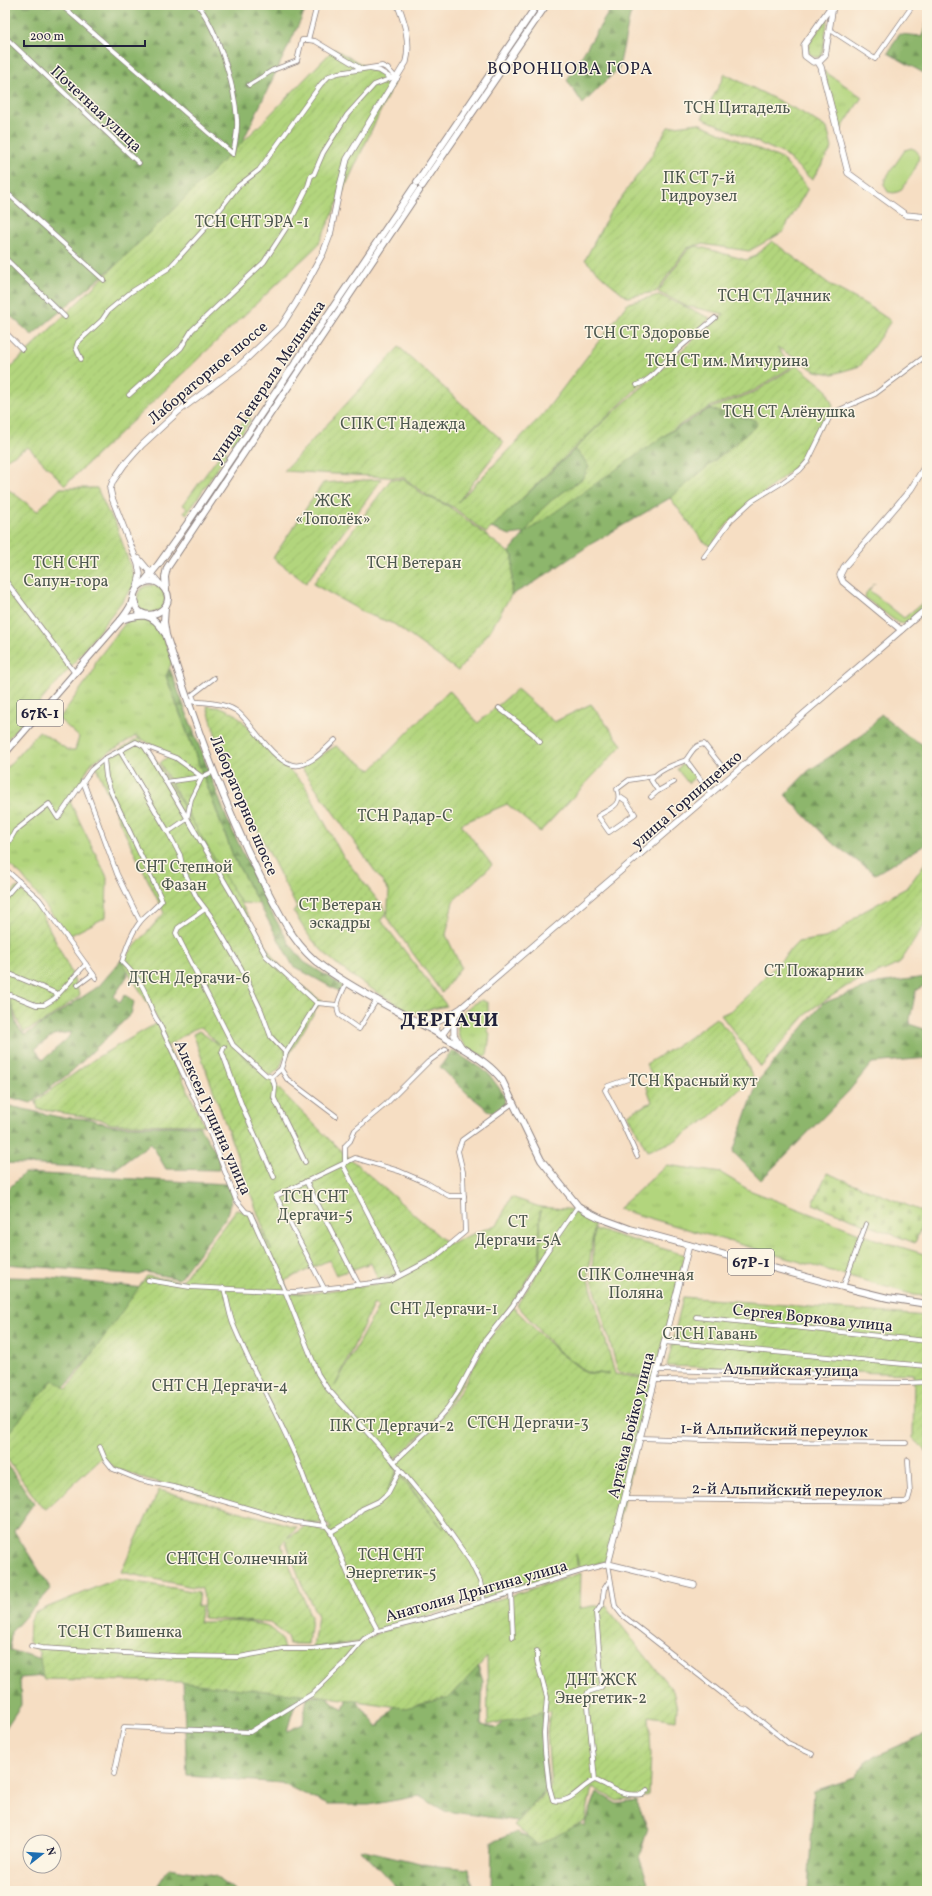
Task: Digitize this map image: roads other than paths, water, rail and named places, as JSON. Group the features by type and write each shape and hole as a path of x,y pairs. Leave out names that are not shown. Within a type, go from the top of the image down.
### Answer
{"main road":[{"name":"Лабораторное шоссе","path":"137,588 140,574 136,556 112,498 111,485 124,465 160,428 179,411 260,348 282,325 296,303 323,253 330,235 347,159 394,78 403,69 408,54 405,28 398,5"},
{"name":"улица Генерала Мельника","path":"166,591 166,573 171,562 537,5"},
{"name":"улица Генерала Мельника","path":"143,583 158,565 418,186 546,5"},
{"path":"818,62 825,56 830,29 832,5"},
{"path":"832,5 804,45 803,51 807,58 814,62 818,62 821,67 848,173 906,215 927,216"},
{"path":"523,26 529,30"},
{"path":"901,630 843,582 840,576 844,567 911,489 927,463"},
{"name":"Лабораторное шоссе","path":"136,556 150,575 159,584"},
{"path":"141,562 151,567 158,565"},
{"path":"137,588 143,583 149,581 159,584"},
{"name":"67К-1","path":"159,584 166,591"},
{"name":"67К-1","path":"5,753 121,620 128,610 137,588"},
{"path":"121,620 158,613 165,607 167,599 166,591"},
{"path":"134,597 137,609 147,615"},
{"name":"Лабораторное шоссе","path":"165,607 164,622 166,635 192,702 214,771 239,834 287,928 303,951 323,967 377,999 419,1021 493,1069 502,1080 541,1160 578,1206 608,1221 689,1245 843,1287 888,1298 927,1304"},
{"name":"улица Горпищенко","path":"419,1021 448,1016 461,1008 927,608"},
{"name":"Лабораторное шоссе","path":"147,615 160,626 166,635"},
{"name":"улица Горпищенко","path":"447,1030 461,1008"},
{"path":"435,1031 436,1024 448,1016"},
{"path":"440,1020 447,1023 447,1030 442,1035"},
{"path":"454,1020 454,1035 462,1048"},
{"name":"Артёма Бойко улица","path":"608,1564 626,1499 689,1245"},
{"path":"608,1564 694,1585"}],"street":[{"path":"61,5 233,154 237,121 227,65 204,13 198,5"},
{"path":"308,40 317,5"},
{"path":"830,29 875,59 913,5"},
{"name":"Почетная улица","path":"5,37 138,163"},
{"path":"249,85 273,70 297,61 302,40 315,41 360,68"},
{"path":"81,359 76,348 78,342 102,320 108,311 114,306 132,292 169,268 208,225 238,186 260,170 321,84 334,75 360,68 385,67 394,78 374,85 337,128 314,174 311,176 308,186 290,222 264,262 192,330 181,348 129,394"},
{"path":"5,191 104,280"},
{"path":"5,258 65,317"},
{"path":"637,385 643,383 659,369 671,355 715,318"},
{"path":"5,332 22,349"},
{"path":"704,557 731,520 752,500 783,482 808,461 829,418 837,411 875,394 927,355"},
{"path":"5,580 75,673"},
{"path":"214,678 192,695 192,702 223,705 239,713 286,763 299,766 308,762 335,740"},
{"path":"500,708 534,734 540,742"},
{"path":"5,849 16,831 49,804 58,818 72,801 82,781 91,770 104,759 136,742 176,758 202,777"},
{"path":"140,744 144,746 153,760 240,908 266,956 316,1003 337,1005"},
{"path":"620,797 618,802 598,816 609,832 635,814 626,801 620,797 617,789 629,780 654,776 664,769 686,760 695,747 699,744 704,744 724,769"},
{"path":"120,751 168,832 180,856 183,869 197,898 241,968 261,1010 271,1037 286,1053"},
{"path":"82,781 117,874 140,921 150,914 162,900 120,811 106,777 104,759"},
{"path":"686,760 711,794"},
{"path":"166,782 202,777 214,771"},
{"path":"654,776 651,780 658,791"},
{"path":"168,832 187,819 191,799 202,777"},
{"path":"650,797 674,782"},
{"path":"5,869 44,905 94,976 78,985"},
{"path":"5,897 19,881"},
{"path":"205,909 178,928 176,933 233,1045 266,1075 272,1077"},
{"name":"Алексея Гущина улица","path":"140,921 126,947 122,962 142,985 153,1016 159,1023 204,1118 236,1200 246,1212 250,1213 285,1291 321,1379 327,1388 394,1462 437,1514 470,1561 480,1581 484,1602"},
{"path":"5,996 14,996 40,1005 49,1003 86,964"},
{"path":"5,972 58,994"},
{"path":"347,982 337,1005 338,1015 359,1029 377,999"},
{"path":"272,1077 281,1069 286,1053 316,1003"},
{"path":"224,1047 222,1052 242,1106 274,1177"},
{"path":"400,1275 344,1164 345,1146 355,1130 386,1104 428,1062 446,1049"},
{"path":"281,1069 287,1079 336,1116"},
{"path":"272,1077 275,1086 274,1098 304,1162"},
{"path":"628,1079 608,1086 605,1090 618,1114 637,1156"},
{"path":"148,1280 190,1287 285,1291 325,1290 390,1281 434,1258 466,1232 463,1172 458,1151 462,1140 513,1103"},
{"path":"325,1290 276,1196 355,1158 399,1171 427,1183 449,1196 464,1196"},
{"path":"306,1181 359,1285"},
{"path":"394,1462 428,1430 448,1407 458,1392 486,1339 513,1305 542,1257 578,1206"},
{"path":"843,1287 866,1224"},
{"path":"224,1288 232,1322 293,1450 303,1473 306,1485 326,1526 331,1532 348,1574 378,1631"},
{"name":"Сергея Воркова улица","path":"696,1317 927,1340"},
{"path":"664,1342 926,1366 927,1368"},
{"path":"657,1370 826,1374"},
{"name":"Альпийская улица","path":"655,1380 927,1382"},
{"name":"1-й Альпийский переулок","path":"640,1438 770,1442 906,1443"},
{"path":"100,1447 105,1459 113,1469 140,1480 178,1488 295,1522 326,1526"},
{"name":"2-й Альпийский переулок","path":"626,1499 905,1502 908,1500 910,1493 908,1460"},
{"path":"331,1532 351,1520 362,1509 379,1501 388,1493 400,1470"},
{"path":"608,1564 615,1606 622,1615 788,1743 812,1754"},
{"name":"Анатолия Дрыгина улица","path":"114,1774 124,1727 250,1732 312,1694 344,1663 364,1639 378,1631 433,1617 580,1571 608,1564"},
{"path":"595,1780 587,1695 588,1692 602,1686 596,1613 602,1604 604,1589 610,1580"},
{"path":"511,1593 513,1637"},
{"path":"32,1646 42,1648 175,1656 239,1657 283,1649 312,1648 361,1643"},
{"path":"537,1651 537,1661 547,1697 544,1733 545,1751 549,1786 553,1800 557,1801 575,1795 581,1788 595,1780"},
{"path":"595,1780 619,1793 632,1796 644,1794 647,1790"}],"district":[{"name":"ВОРОНЦОВА ГОРА","path":"570,68"},
{"name":"ДЕРГАЧИ","path":"450,1019"}],"park label":[{"name":"ТСН Цитадель","path":"737,107"},
{"name":"ПК СТ 7-й Гидроузел","path":"699,186"},
{"name":"ТСН СНТ ЭРА -1","path":"252,221"},
{"name":"ТСН СТ Дачник","path":"774,295"},
{"name":"ТСН СТ Здоровье","path":"647,332"},
{"name":"ТСН СТ им. Мичурина","path":"727,360"},
{"name":"ТСН СТ Алёнушка","path":"789,411"},
{"name":"СПК СТ Надежда","path":"403,423"},
{"name":"ЖСК «Тополёк»","path":"333,509"},
{"name":"ТСН Ветеран","path":"414,562"},
{"name":"ТСН СНТ Сапун-гора","path":"66,571"},
{"name":"ТСН Радар-С","path":"405,815"},
{"name":"СНТ Степной Фазан","path":"184,875"},
{"name":"СТ Ветеран эскадры","path":"340,913"},
{"name":"СТ Пожарник","path":"814,970"},
{"name":"ДТСН Дергачи-6","path":"189,977"},
{"name":"ТСН Красный кут","path":"693,1080"},
{"name":"ТСН СНТ Дергачи-5","path":"315,1205"},
{"name":"СТ Дергачи-5А","path":"518,1230"},
{"name":"СПК Солнечная Поляна","path":"636,1283"},
{"name":"СНТ Дергачи-1","path":"444,1308"},
{"name":"СТСН Гавань","path":"710,1333"},
{"name":"СНТ СН Дергачи-4","path":"220,1385"},
{"name":"СТСН Дергачи-3","path":"528,1422"},
{"name":"ПК СТ Дергачи-2","path":"392,1425"},
{"name":"СНТСН Солнечный","path":"237,1558"},
{"name":"ТСН СНТ Энергетик-5","path":"391,1563"},
{"name":"ТСН СТ Вишенка","path":"120,1631"},
{"name":"ДНТ ЖСК Энергетик-2","path":"601,1688"}]}
